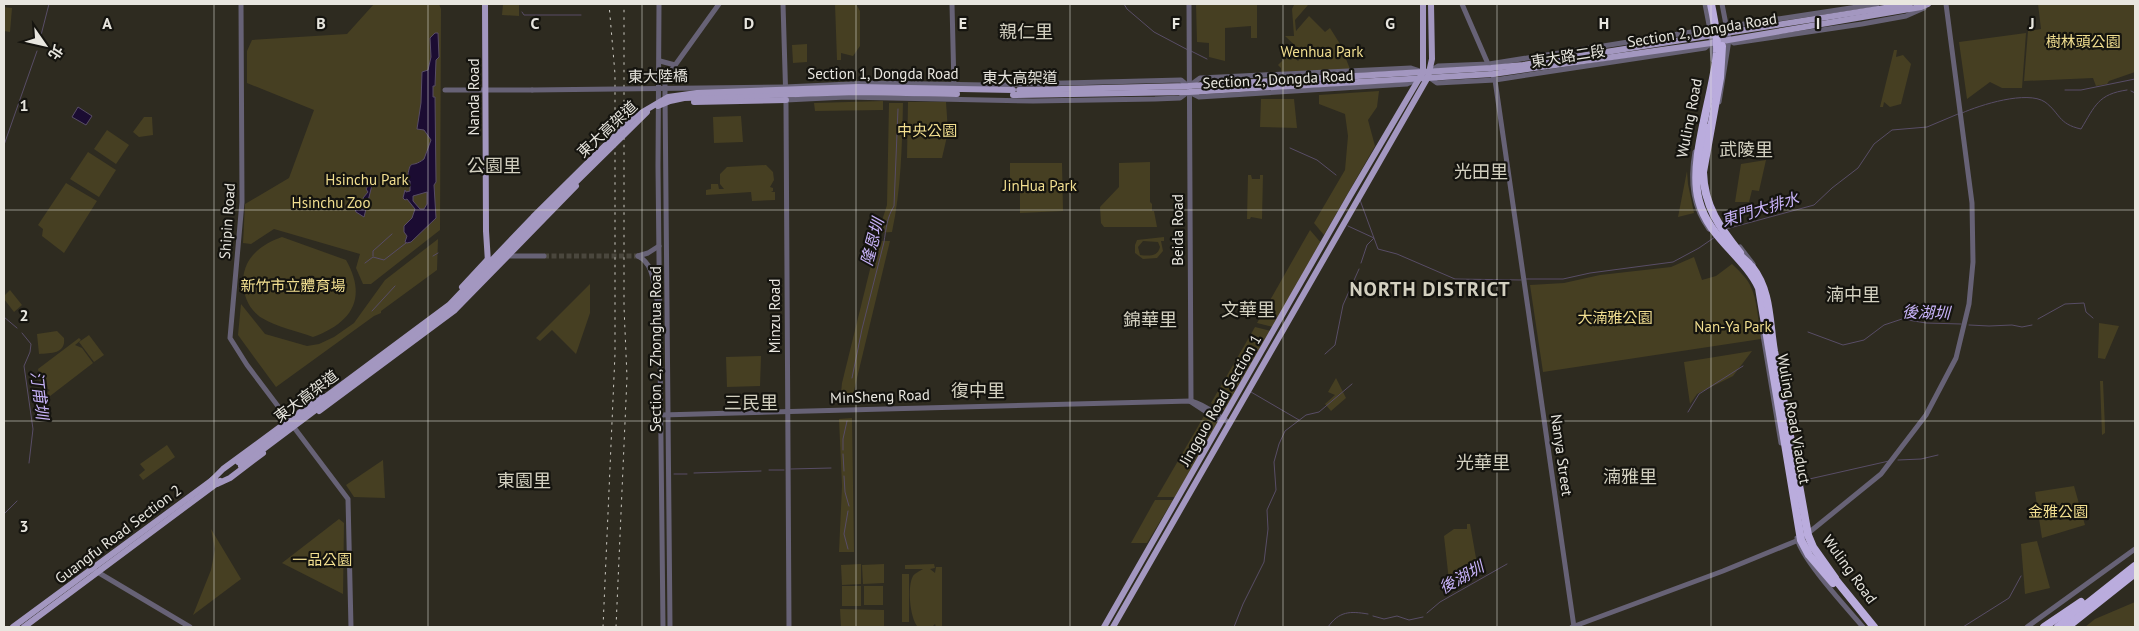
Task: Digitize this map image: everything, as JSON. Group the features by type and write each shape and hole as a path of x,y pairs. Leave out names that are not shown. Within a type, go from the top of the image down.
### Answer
{"highway":[{"name":"Wuling Road Viaduct","path":"1713,4 1717,31 1717,52 1697,162 1697,192 1706,220 1746,263 1756,281 1761,296 1801,540 1809,555 1874,627"},
{"path":"1719,103 1709,121 1700,177 1702,196 1711,221 1746,263"},
{"path":"1705,104 1709,121"},
{"path":"1775,372 1778,352"},
{"path":"1766,354 1775,372 1808,546 1834,581"},
{"path":"2067,627 2135,566"},
{"path":"2058,627 2135,573"},
{"name":"Wuling Road Viaduct","path":"1834,581 1869,627"},
{"path":"2044,627 2097,592 2111,588"},
{"path":"2076,627 2101,604 2111,588"}],"main road":[{"name":"Nanda Road","path":"485,4 486,231 490,275"},
{"path":"1423,4 1425,75"},
{"path":"1425,75 1432,59 1430,4"},
{"name":"Section 2, Dongda Road","path":"1188,89 1492,72 1711,43 1728,36 1910,4"},
{"name":"Section 2, Dongda Road","path":"1492,72 1523,65 1711,35 1728,36 1921,7 1929,4"},
{"name":"Jingguo Road Section 1","path":"1113,627 1350,196 1425,75"},
{"name":"Jingguo Road Section 1","path":"1104,627 1356,201 1425,75"},
{"name":"東大高架道","path":"240,464 449,305 634,116 668,97 697,93 858,87 1013,92"},
{"name":"東大高架道","path":"240,464 450,309 637,121 654,108 670,101 684,98 856,92 1188,89"},
{"path":"637,121 662,107 673,104 786,100"},
{"path":"215,482 230,478 455,310 583,179 586,172"},
{"path":"215,482 223,469 444,305 488,259"},
{"path":"289,420 312,410 412,335 416,329"},
{"name":"Guangfu Road Section 2","path":"13,627 240,464"},
{"path":"24,627 94,570"}],"street":[{"name":"Shipin Road","path":"242,4 242,202 230,338 246,365 296,428 348,499 351,627"},
{"name":"Section 2, Zhonghua Road","path":"659,4 659,246 663,627"},
{"path":"660,86 719,4"},
{"name":"Minzu Road","path":"783,4 786,100 789,627"},
{"path":"952,4 954,100"},
{"name":"Beida Road","path":"1188,4 1191,402"},
{"name":"Nanya Street","path":"1462,4 1492,72 1524,275 1573,627"},
{"name":"Wuling Road","path":"1705,4 1713,58 1692,176 1694,196 1702,220 1724,243 1748,275 1757,292 1798,541 1809,561 1863,627"},
{"name":"Wuling Road","path":"1722,4 1728,36 1706,177 1711,203 1722,226 1756,268 1766,284 1810,532 1817,548 1878,627"},
{"path":"1728,36 1731,26 1877,4"},
{"path":"1573,627 1798,541 1881,474 1926,415 1956,358 1969,304 1973,262 1972,203 1946,4"},
{"path":"660,61 675,65"},
{"path":"1425,75 1438,66 1492,72"},
{"name":"Section 2, Dongda Road","path":"1188,89 1200,78 1411,68 1425,75"},
{"path":"660,72 665,80"},
{"name":"Section 2, Zhonghua Road","path":"665,80 670,627"},
{"name":"Section 1, Dongda Road","path":"785,86 872,83 954,85 1180,80 1188,89 1180,98 954,100 846,97 786,100"},
{"name":"東大陸橋","path":"486,90 785,86"},
{"path":"445,90 486,90"},
{"path":"1724,243 1746,263"},
{"path":"659,246 648,253 638,256 645,260 649,266 660,309"},
{"path":"488,259 508,256 544,256"},
{"path":"1191,402 1217,419 1227,422"},
{"name":"MinSheng Road","path":"661,415 1191,402"},
{"path":"2027,627 2135,549"},
{"path":"94,570 190,627"}],"green space":[{"name":"Hsinchu Park","path":"374,4 439,4 441,9 440,230 371,284 363,284 356,268 360,254 274,229 251,244 243,243 245,204 289,178 314,110 247,83 247,51 252,40 347,34"},
{"path":"503,4 519,4 519,16 502,15"},
{"path":"835,4 856,4 860,11 860,46 853,56 841,53 841,60 837,60"},
{"name":"Wenhua Park","path":"1196,4 1257,4 1257,38 1251,38 1251,26 1225,28 1225,61 1209,57 1209,43 1197,42"},
{"name":"Wenhua Park","path":"1292,4 1308,5 1295,20 1296,31 1309,16 1325,32 1330,28 1340,44 1350,69 1281,72 1281,68 1278,65 1286,57 1291,60 1294,57 1298,61 1304,54 1285,36 1294,36 1292,9 1294,5"},
{"name":"樹林頭公園","path":"2038,4 2135,4 2135,72 2109,81 2107,84 2096,86 2093,78 2024,81 2028,31 2041,29"},
{"path":"4,7 12,8 10,32 4,31"},
{"path":"2026,33 2022,88 2002,88 1990,82 1967,99 1959,42"},
{"path":"807,44 807,62 793,63 792,45"},
{"path":"1894,50 1897,50 1896,57 1903,55 1911,64 1901,104 1890,107 1884,102 1883,107 1880,107"},
{"path":"1379,91 1377,107 1368,120 1375,146 1324,235 1314,223 1345,170 1348,136 1345,114 1319,104 1319,95"},
{"path":"1261,99 1294,99 1297,128 1260,127"},
{"path":"883,101 883,110 815,111 814,103"},
{"name":"中央公園","path":"908,102 946,102 948,132 942,158 907,158"},
{"path":"889,103 903,103 899,184 892,232 878,233 887,205"},
{"path":"741,116 743,142 714,143 713,117"},
{"path":"144,117 152,117 153,135 139,137 133,132"},
{"path":"107,130 129,145 116,164 94,149"},
{"path":"88,152 116,170 99,197 70,179"},
{"path":"1766,160 1759,191 1752,190 1749,202 1735,202 1741,164"},
{"path":"1150,162 1150,202 1157,227 1104,227 1101,223 1100,207 1119,187 1119,163"},
{"name":"JinHua Park","path":"1010,163 1062,163 1063,211 1020,213 1020,193 1017,193 1016,188 1010,187"},
{"path":"766,165 773,172 774,180 770,187 773,188 771,192 775,192 775,200 752,201 751,192 706,195 706,190 711,189 711,184 718,184 719,189 724,189 720,184 720,174 727,167"},
{"path":"1687,171 1694,213 1678,217"},
{"path":"1248,175 1251,175 1252,179 1260,179 1260,175 1263,175 1262,219 1251,217 1247,219"},
{"path":"66,183 97,201 64,253 42,236 43,229 38,225"},
{"path":"1310,230 1322,244 1273,327 1257,323"},
{"name":"新竹市立體育場","path":"282,237 346,260 352,274 355,298 352,308 337,325 313,337 262,318 255,313 246,298 243,280 244,271 248,263 259,249"},
{"path":"1164,237 1164,241 1161,241 1163,251 1157,258 1143,259 1135,253 1137,240","holes":["1143,241 1158,242 1160,247 1157,253 1149,256 1140,255 1138,247"]},
{"path":"438,239 437,270 381,311 381,313 374,316 276,387 238,335 241,304 265,334 307,346 319,344 334,337 354,323 385,280"},
{"path":"877,241 890,241 851,403 840,403 842,383"},
{"name":"大湳雅公園","path":"1694,257 1702,280 1716,276 1732,264 1744,277 1750,285 1755,298 1761,339 1543,372 1530,285 1564,283 1600,275 1671,267"},
{"path":"590,284 590,313 576,354 552,330 540,341 536,338"},
{"path":"10,290 22,305 14,312 4,299 4,296"},
{"path":"2099,323 2119,326 2105,359 2098,358"},
{"path":"1255,327 1271,331 1225,411 1211,403"},
{"path":"57,331 64,338 63,347 57,352 39,354 37,334"},
{"path":"89,335 104,355 94,362 79,342"},
{"path":"79,338 81,340 75,345 82,348 93,363 41,403 38,400 50,390 41,384 38,369"},
{"path":"1752,351 1733,376 1697,394 1690,404 1684,362"},
{"path":"761,356 760,386 727,387 726,357"},
{"path":"1336,378 1346,398 1331,411 1325,404 1335,395 1328,392"},
{"path":"2100,381 2103,381 2105,428 2105,433 2102,435"},
{"path":"1204,416 1218,423 1175,497 1157,497"},
{"path":"852,418 854,552 839,552 842,486 839,419"},
{"path":"167,445 175,457 143,480 139,475 145,470 140,464"},
{"path":"383,460 385,498 354,497 346,485"},
{"name":"金雅公園","path":"2074,486 2085,525 2042,538 2035,492"},
{"path":"1155,500 1173,500 1147,543 1131,543"},
{"name":"一品公園","path":"339,519 344,523 343,594 282,563"},
{"path":"1467,524 1470,524 1479,575 1475,574 1464,581 1454,578 1449,581 1444,536 1454,529 1467,529"},
{"path":"211,529 241,579 193,615 211,570 215,549"},
{"path":"2037,541 2050,588 2025,594 2021,544"},
{"path":"861,564 861,584 842,585 841,565"},
{"path":"884,564 884,583 863,584 862,565"},
{"path":"934,564 935,568 930,569 935,573 936,567 942,567 942,627 936,627 935,624 932,627 918,627 911,610 910,587 913,576 923,569 905,569 905,565"},
{"path":"902,574 909,574 909,622 902,622"},
{"path":"842,586 861,586 861,606 842,606"},
{"path":"864,586 883,586 883,605 864,605"},
{"path":"2135,602 2135,627 2085,627 2095,619"},
{"path":"840,609 884,610 884,627 841,627"}],"shaded area":[{"path":"435,33 438,33 439,57 436,60 435,86 433,86 433,97 435,97 436,182 434,185 436,218 411,242 407,243 405,242 407,236 404,232 404,226 412,218 415,209 407,199 403,198 405,190 406,192 410,191 410,181 407,180 408,173 410,166 424,159 431,140 424,130 417,129 421,103 422,72 428,70 431,57 430,38","holes":["427,192 427,204 424,209 420,209 413,201 413,196"]},
{"path":"78,107 92,116 86,125 72,117"},
{"path":"369,184 372,185 364,217 356,212 355,209 360,203 365,201 363,198 368,192 366,189"}],"waterway":[{"name":"汀甫圳","path":"39,43 49,4"},
{"name":"東門大排水","path":"1124,4 1127,9 1154,32 1188,50"},
{"path":"522,12 524,15 581,15"},
{"name":"汀甫圳","path":"4,145 37,51"},
{"name":"東門大排水","path":"1191,51 1207,59"},
{"path":"2065,90 2081,90 2135,79"},
{"name":"東門大排水","path":"1962,113 2004,100 2016,98 2037,99 2050,106 2063,121 2081,129 2098,102 2117,92 2127,90"},
{"name":"東門大排水","path":"2131,91 2135,93"},
{"name":"隆恩圳","path":"852,378 887,223 894,206 898,109"},
{"name":"東門大排水","path":"1726,229 1814,205 1858,168 1874,144 1892,130 1927,127 1958,114"},
{"name":"東門大排水","path":"1290,148 1317,160 1336,175"},
{"name":"東門大排水","path":"1360,200 1378,249 1397,254 1455,279 1521,280"},
{"name":"東門大排水","path":"1348,226 1374,238 1367,245 1361,263"},
{"path":"373,256 373,251 392,234"},
{"name":"東門大排水","path":"1525,279 1563,279 1590,273 1673,262 1715,237"},
{"path":"365,263 373,257 384,260 406,243"},
{"path":"433,256 438,253"},
{"path":"1325,354 1335,345 1343,305 1359,269"},
{"path":"372,311 395,286"},
{"name":"後湖圳","path":"2038,319 2065,304 2084,303 2086,312 2093,318"},
{"name":"汀甫圳","path":"4,317 17,328"},
{"name":"後湖圳","path":"1808,332 1843,345 1864,340 1884,325 1902,319 1926,323 1961,324"},
{"name":"後湖圳","path":"1969,325 2012,325 2022,327 2032,325"},
{"name":"汀甫圳","path":"22,333 31,344 24,366 33,429 29,463"},
{"name":"後湖圳","path":"1688,412 1699,394 1743,366"},
{"path":"1234,627 1264,562 1268,529 1267,510 1276,490 1274,462 1285,431 1306,415 1319,412 1352,384"},
{"path":"1251,392 1299,420"},
{"name":"隆恩圳","path":"843,450 843,439 847,421"},
{"name":"隆恩圳","path":"843,454 844,471"},
{"path":"1898,460 1921,459 1938,455"},
{"path":"1805,480 1889,461"},
{"path":"791,469 831,468"},
{"path":"769,470 784,470"},
{"path":"694,473 761,471"},
{"path":"674,474 687,474"},
{"name":"隆恩圳","path":"844,476 845,492 849,506"},
{"name":"汀甫圳","path":"4,514 17,501"},
{"name":"隆恩圳","path":"848,511 844,534 848,549"},
{"name":"後湖圳","path":"1427,613 1440,602 1507,564"},
{"path":"1963,627 2009,598 2021,576"},
{"name":"後湖圳","path":"1328,627 1336,618 1345,613 1368,614"},
{"name":"後湖圳","path":"1373,616 1384,619 1397,616 1409,620 1423,617"}],"tunnel":[{"path":"544,256 638,256"}],"railway":[{"path":"603,627 615,354 615,74 609,4"},
{"path":"616,627 627,377 624,307 624,4"}],"district":[{"name":"親仁里","path":"1026,31"},
{"name":"武陵里","path":"1746,149"},
{"name":"公園里","path":"494,165"},
{"name":"光田里","path":"1481,171"},
{"name":"NORTH DISTRICT","path":"1430,289"},
{"name":"湳中里","path":"1853,294"},
{"name":"文華里","path":"1248,309"},
{"name":"錦華里","path":"1150,319"},
{"name":"復中里","path":"978,390"},
{"name":"三民里","path":"751,402"},
{"name":"光華里","path":"1483,462"},
{"name":"湳雅里","path":"1630,476"},
{"name":"東園里","path":"524,480"}],"park label":[{"name":"Hsinchu Zoo","path":"331,202"},
{"name":"Nan-Ya Park","path":"1733,326"}]}
